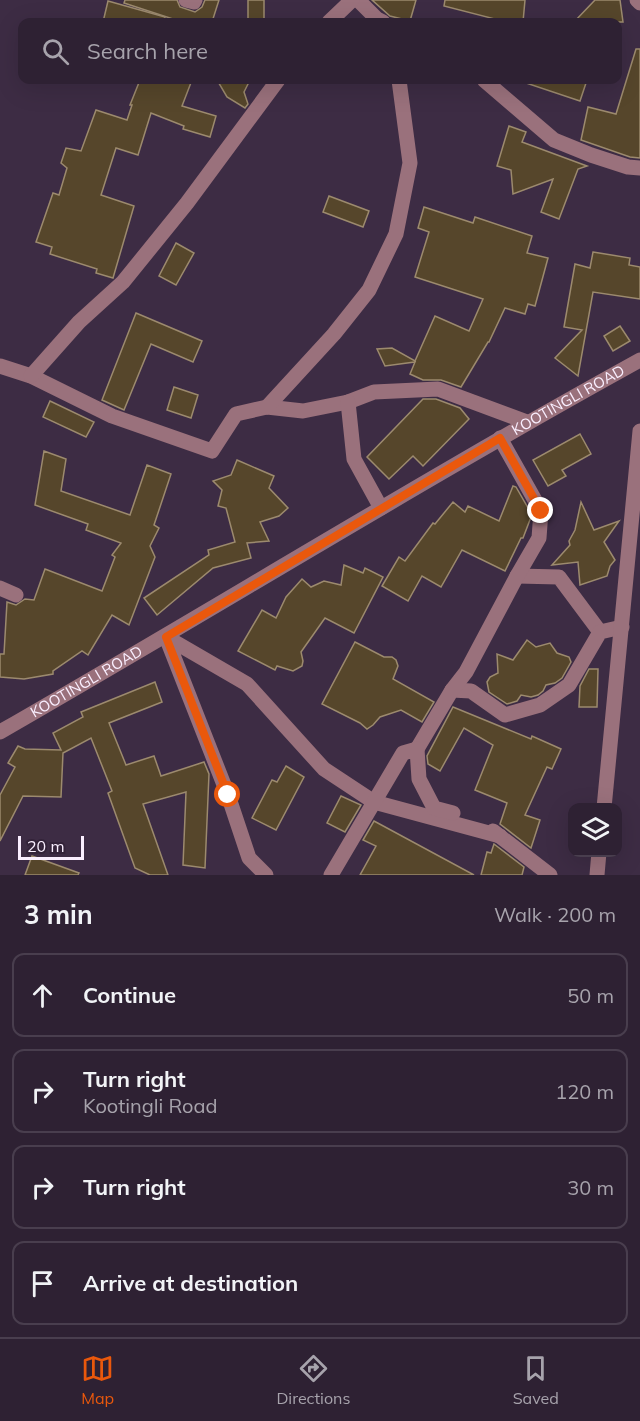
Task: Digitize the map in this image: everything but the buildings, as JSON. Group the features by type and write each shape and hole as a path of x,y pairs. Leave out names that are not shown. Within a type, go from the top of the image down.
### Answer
{"street":[{"path":"186,0 194,2 195,0"},
{"path":"333,18 352,0"},
{"path":"358,0 374,18"},
{"path":"31,376 79,322 123,282 187,202 275,84"},
{"path":"267,407 334,334 369,290 396,234 410,163 400,84"},
{"path":"489,84 554,140 591,155 640,168"},
{"name":"KOOTINGLI ROAD","path":"0,732 166,637 527,422 640,360"},
{"path":"0,366 31,376 112,416 212,451 236,414 267,407 303,411 348,402 374,392 438,389 527,422"},
{"path":"348,402 354,459 381,508"},
{"path":"604,803 640,431"},
{"path":"500,438 541,511 539,538 466,672 452,690 417,749 419,779 435,808 483,823 550,875"},
{"path":"517,576 559,577 600,632"},
{"path":"0,588 16,595"},
{"path":"452,690 471,691 505,715 540,705 569,685 600,632 622,627"},
{"path":"166,637 247,684 324,769 374,802 500,836"},
{"path":"166,637 228,795 249,858 266,875"},
{"path":"331,875 403,753 417,749"},
{"path":"597,875 599,857"}],"route":[{"path":"228,795 166,637 500,438 541,511"}]}
